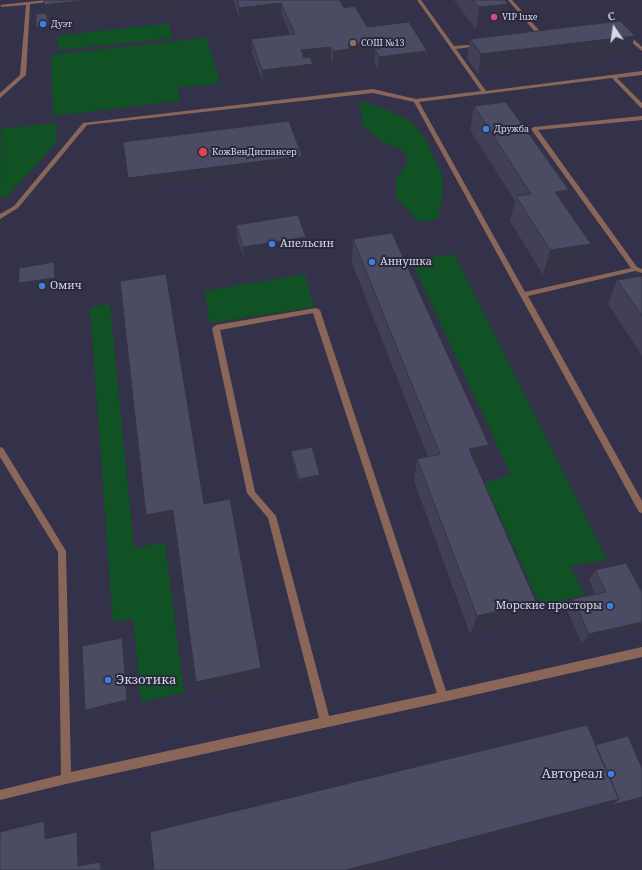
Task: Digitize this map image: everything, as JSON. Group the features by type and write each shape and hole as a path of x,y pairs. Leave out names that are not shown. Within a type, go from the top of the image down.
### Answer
{"lane":[{"path":"0,6 14,2 28,3 59,0"},
{"path":"419,0 485,93"},
{"path":"510,0 543,38"},
{"path":"0,96 22,75 28,3"},
{"path":"620,29 642,50"},
{"path":"536,39 551,37"},
{"path":"453,48 483,45"},
{"path":"0,217 16,207 85,124 373,91 416,101 642,74"},
{"path":"614,77 642,106"},
{"path":"416,101 642,509"},
{"path":"524,295 639,270 534,129 642,118"},
{"path":"326,722 272,516 251,493 216,328 316,310 443,697"},
{"path":"0,450 62,550 66,779"},
{"path":"0,795 66,779 642,652"}],"green space":[{"path":"168,23 173,38 59,50 57,36"},
{"path":"207,38 220,83 177,88 180,101 53,116 51,55"},
{"path":"360,101 387,110 409,120 425,138 443,177 442,196 438,219 418,222 396,197 396,179 409,160 401,149 382,142 363,126"},
{"path":"56,123 57,142 7,197 0,196 1,129"},
{"path":"454,254 607,560 570,566 585,595 540,605 485,483 511,475 411,260"},
{"path":"305,274 314,307 210,323 204,291"},
{"path":"110,304 134,548 165,542 184,693 141,702 133,618 113,622 90,307"}],"building":[{"path":"44,0 90,0 44,5"},
{"name":"СОШ №13","path":"237,0 339,0 344,8 355,6 367,27 409,22 427,51 379,57 375,49 380,49 377,42 348,45 350,49 333,51 331,47 301,50 304,58 310,57 313,64 262,70 251,39 295,34 281,3 239,8"},
{"path":"473,0 505,0 508,4 479,7"},
{"path":"46,13 49,25 36,27 36,14"},
{"path":"620,21 635,36 481,54 470,39"},
{"path":"506,102 569,190 555,192 591,244 550,250 516,196 531,194 474,106"},
{"path":"289,121 302,156 128,178 123,142"},
{"path":"298,215 306,237 243,247 236,225"},
{"path":"392,233 489,445 469,449 536,602 477,616 417,459 440,454 353,239"},
{"path":"54,262 55,278 19,283 19,268"},
{"path":"166,274 204,504 230,499 261,668 196,682 173,510 146,515 120,281"},
{"path":"642,276 642,316 617,280"},
{"path":"312,447 320,475 299,479 291,451"},
{"name":"Морские просторы","path":"626,563 642,592 642,622 589,634 573,599 606,592 595,570"},
{"name":"Экзотика","path":"122,638 127,700 85,710 82,646"},
{"path":"587,725 619,799 346,870 154,870 150,832"},
{"path":"628,736 642,768 642,797 612,805 619,799 595,745"},
{"path":"44,821 45,839 77,832 78,866 100,862 101,870 0,870 0,832"}],"place":[{"name":"VIP luxe","path":"494,17"},
{"name":"Дуэт","path":"43,24"},
{"name":"СОШ №13","path":"353,43"},
{"name":"Дружба","path":"486,129"},
{"name":"КожВенДиспансер","path":"203,152"},
{"name":"Апельсин","path":"272,244"},
{"name":"Аннушка","path":"372,262"},
{"name":"Омич","path":"42,286"},
{"name":"Морские просторы","path":"610,606"},
{"name":"Экзотика","path":"108,680"},
{"name":"Автореал","path":"611,774"}]}
